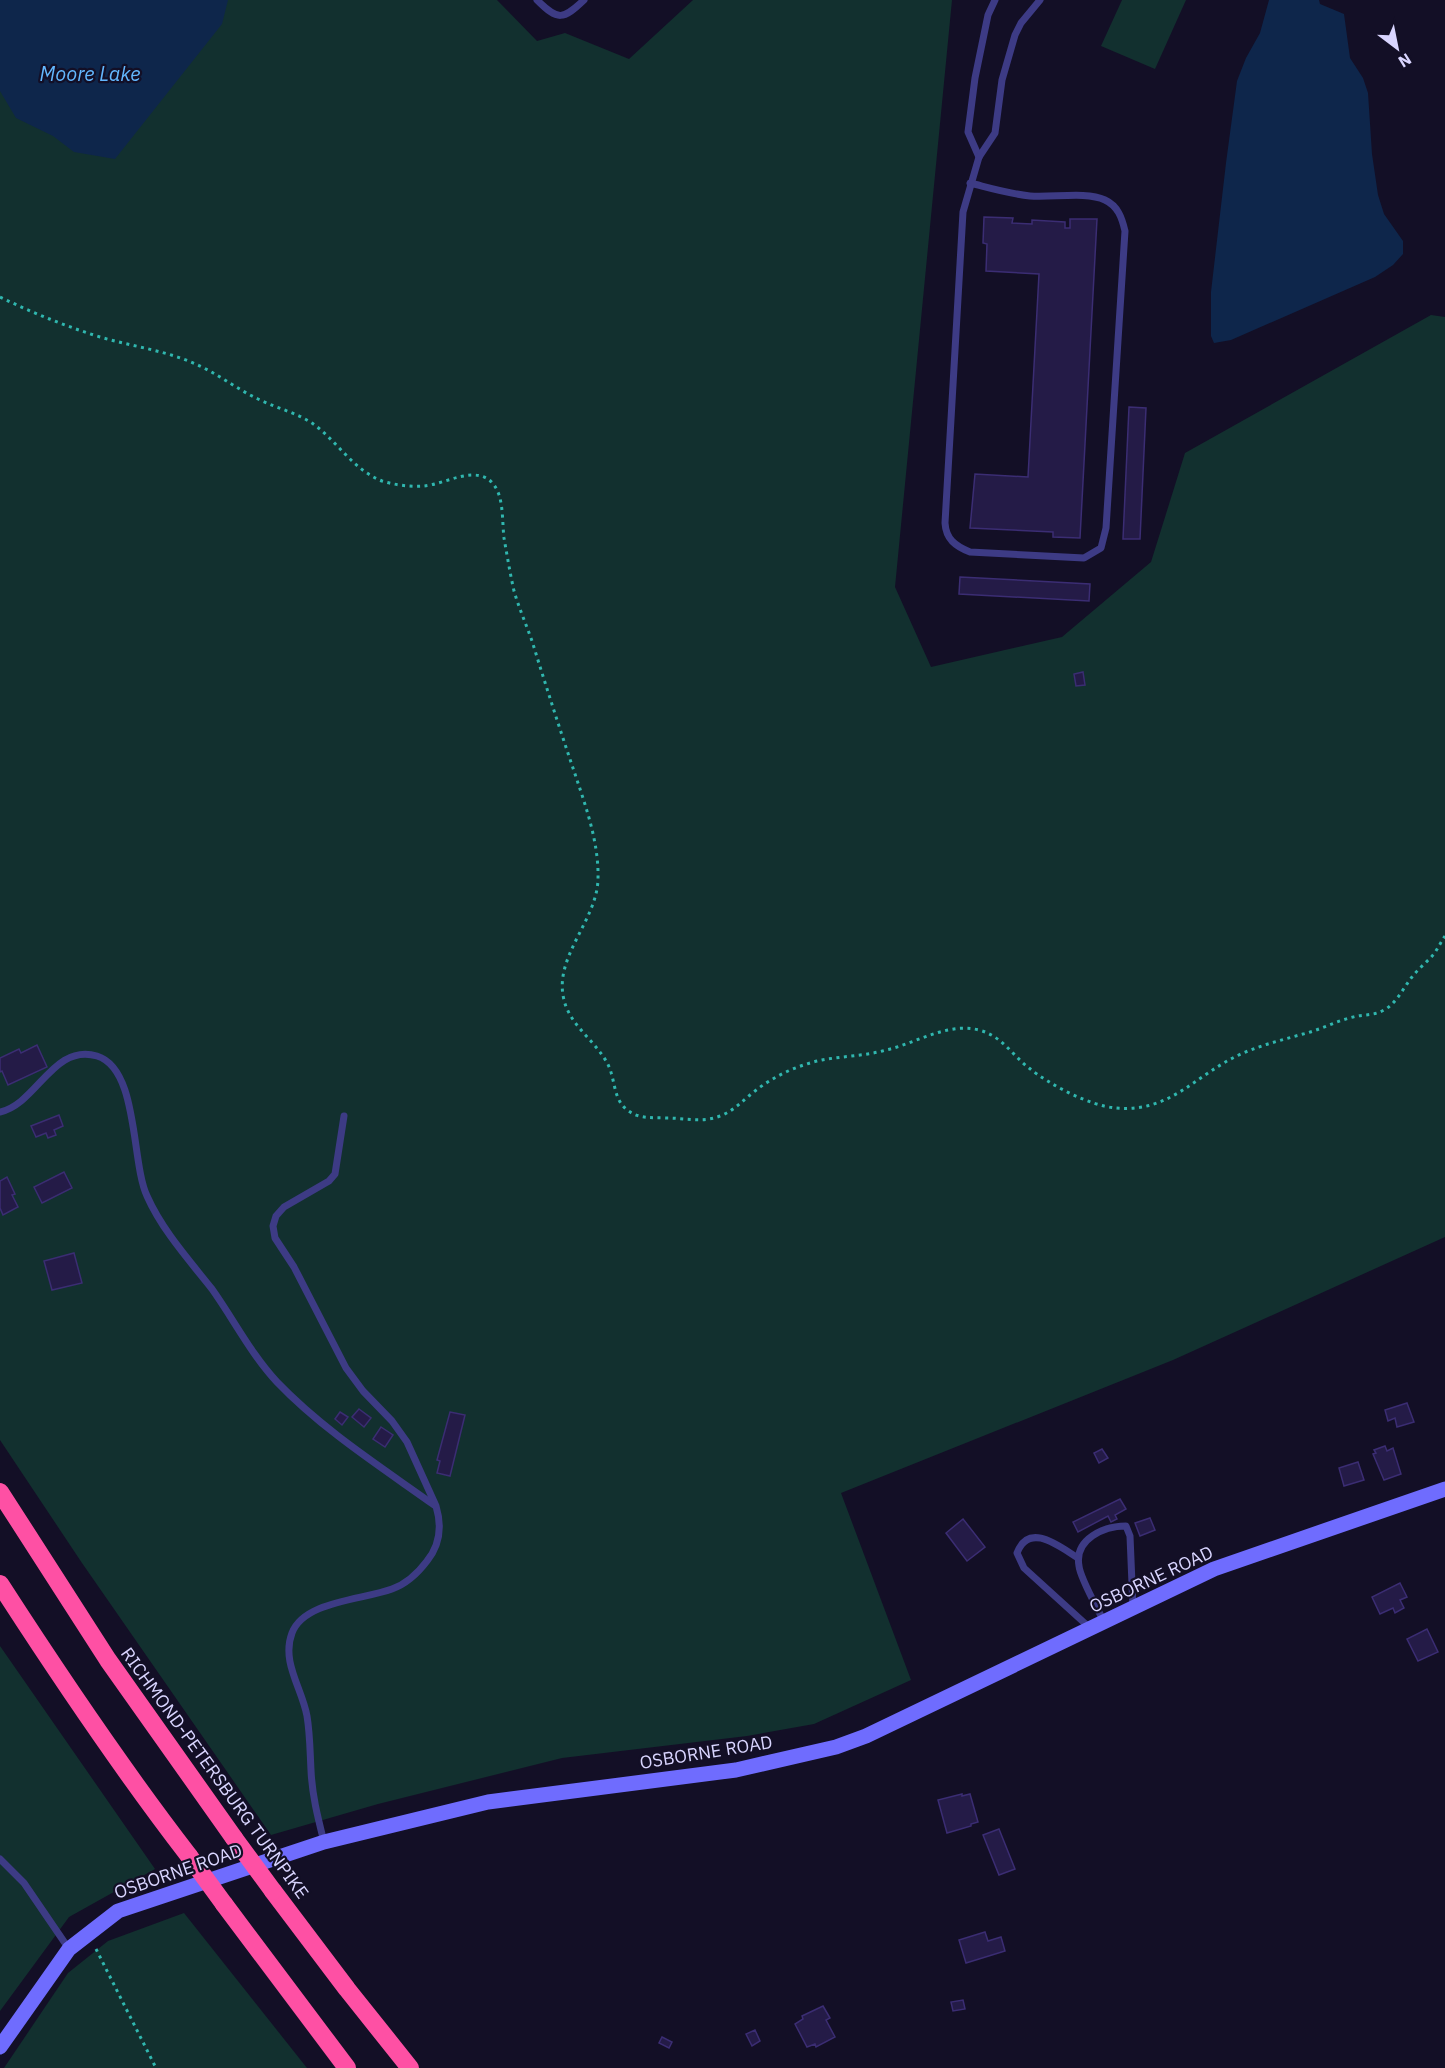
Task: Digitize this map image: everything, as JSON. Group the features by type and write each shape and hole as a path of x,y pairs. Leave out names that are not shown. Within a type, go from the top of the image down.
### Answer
{"highway":[{"name":"RICHMOND-PETERSBURG TURNPIKE","path":"0,1492 108,1660 234,1838 347,1989 410,2068"},
{"path":"0,1584 60,1677 147,1802 347,2068"}],"street":[{"name":"OSBORNE ROAD","path":"0,2047 69,1949 118,1911 324,1842 488,1802 736,1770 836,1747 866,1736 1214,1569 1445,1489"}],"lane":[{"path":"537,0 550,12 562,16 568,14 584,0"},
{"path":"979,157 968,132 975,78 988,15 995,0"},
{"path":"970,183 1032,196 1094,197 1106,200 1115,207 1122,218 1125,231 1106,528 1101,548 1084,558 970,552 954,543 946,531 963,212 970,183 979,157 995,133 1002,80 1015,35 1036,2"},
{"path":"0,1112 12,1109 48,1072 75,1055 87,1054 108,1062 124,1089 131,1110 140,1176 156,1215 215,1293 257,1357 278,1382 322,1422 436,1506"},
{"path":"324,1842 315,1807 311,1742 306,1713 290,1666 288,1650 291,1634 306,1614 318,1608 393,1589 406,1582 432,1556 438,1542 439,1516 407,1442 346,1368 294,1268 275,1238 273,1226 276,1216 284,1207 329,1181 335,1174 344,1116"},
{"path":"1097,1625 1078,1558 1090,1536 1103,1528 1126,1526 1130,1536 1133,1608"},
{"path":"1078,1558 1042,1537 1029,1538 1021,1543 1017,1552 1024,1568 1097,1625"},
{"path":"0,1859 24,1883 69,1949"}],"path":[{"path":"0,297 49,320 106,338 163,351 195,363 262,401 301,416 320,429 355,464 378,480 421,486 475,475 485,477 494,484 499,493 515,594 584,803 596,850 597,896 564,969 562,985 564,1001 570,1015 609,1065 619,1101 636,1116 702,1121 718,1117 733,1110 757,1089 784,1073 830,1059 882,1052 913,1043 943,1030 960,1028 978,1030 994,1036 1008,1046 1034,1072 1090,1103 1118,1108 1135,1108 1159,1103 1178,1095 1208,1071 1239,1054 1353,1017 1383,1011 1393,1004 1414,973 1432,956 1445,936"},
{"path":"89,1934 156,2068"}],"green space":[{"path":"0,0 497,0 537,41 565,33 629,59 693,0 952,0 895,587 931,667 1062,637 1151,562 1185,453 1431,315 1445,317 1445,1237 1173,1360 841,1493 911,1680 814,1724 747,1736 562,1758 378,1804 271,1835 82,1563 0,1440"},
{"path":"1122,0 1186,0 1155,69 1101,46"},
{"path":"0,1646 155,1869 69,1917 0,2011"},
{"path":"184,1913 307,2068 4,2068 68,1973 108,1941"}],"water":[{"name":"Moore Lake","path":"0,0 228,0 222,24 115,159 74,152 53,136 16,118 0,91"},
{"path":"1269,0 1319,0 1320,4 1344,14 1350,58 1363,78 1368,93 1372,154 1378,195 1384,214 1403,241 1403,254 1393,265 1375,277 1231,340 1214,343 1211,336 1211,292 1237,81 1246,58 1260,33"}],"building":[{"path":"984,217 1013,218 1012,223 1032,224 1032,220 1065,222 1065,228 1070,228 1070,219 1097,219 1080,538 1053,537 1053,532 970,528 975,474 1028,477 1039,274 986,271 987,244 983,243"},
{"path":"1129,407 1146,408 1140,539 1123,539"},
{"path":"960,577 1090,584 1089,601 959,594"},
{"path":"1083,672 1085,685 1076,686 1074,674"},
{"path":"37,1045 47,1067 8,1085 2,1071 0,1072 0,1058 19,1049 21,1053"},
{"path":"59,1115 63,1126 54,1130 56,1135 48,1138 46,1133 36,1137 31,1126"},
{"path":"64,1172 72,1188 42,1203 34,1187"},
{"path":"7,1177 18,1207 3,1215 0,1208 0,1181"},
{"path":"74,1253 82,1283 52,1290 44,1261"},
{"path":"1407,1403 1414,1422 1397,1427 1395,1418 1388,1421 1385,1410"},
{"path":"359,1409 371,1418 364,1427 352,1417"},
{"path":"340,1412 348,1417 342,1425 335,1419"},
{"path":"450,1412 465,1415 450,1476 437,1473 440,1461 437,1460"},
{"path":"381,1427 393,1435 385,1447 373,1439"},
{"path":"1385,1446 1387,1451 1393,1448 1401,1474 1384,1480 1373,1454 1376,1453 1374,1450"},
{"path":"1102,1449 1108,1458 1099,1463 1094,1453"},
{"path":"1358,1462 1364,1480 1344,1486 1339,1468"},
{"path":"1120,1499 1126,1509 1115,1515 1117,1519 1111,1522 1108,1516 1078,1532 1073,1522"},
{"path":"1150,1518 1155,1530 1140,1536 1135,1523"},
{"path":"963,1519 985,1547 967,1561 946,1533"},
{"path":"1400,1583 1407,1597 1400,1600 1404,1608 1395,1613 1393,1608 1380,1614 1372,1597"},
{"path":"1427,1629 1438,1652 1418,1661 1407,1639"},
{"path":"962,1794 962,1796 970,1794 978,1822 947,1833 938,1800"},
{"path":"999,1829 1015,1869 999,1875 983,1835"},
{"path":"985,1932 988,1941 1001,1937 1005,1951 966,1963 959,1940"},
{"path":"963,2000 965,2009 953,2011 951,2002"},
{"path":"823,2006 830,2018 826,2020 835,2037 816,2047 815,2044 807,2047 795,2024 803,2019 802,2016"},
{"path":"755,2030 760,2041 752,2046 746,2034"},
{"path":"662,2037 672,2042 669,2048 659,2043"}]}
